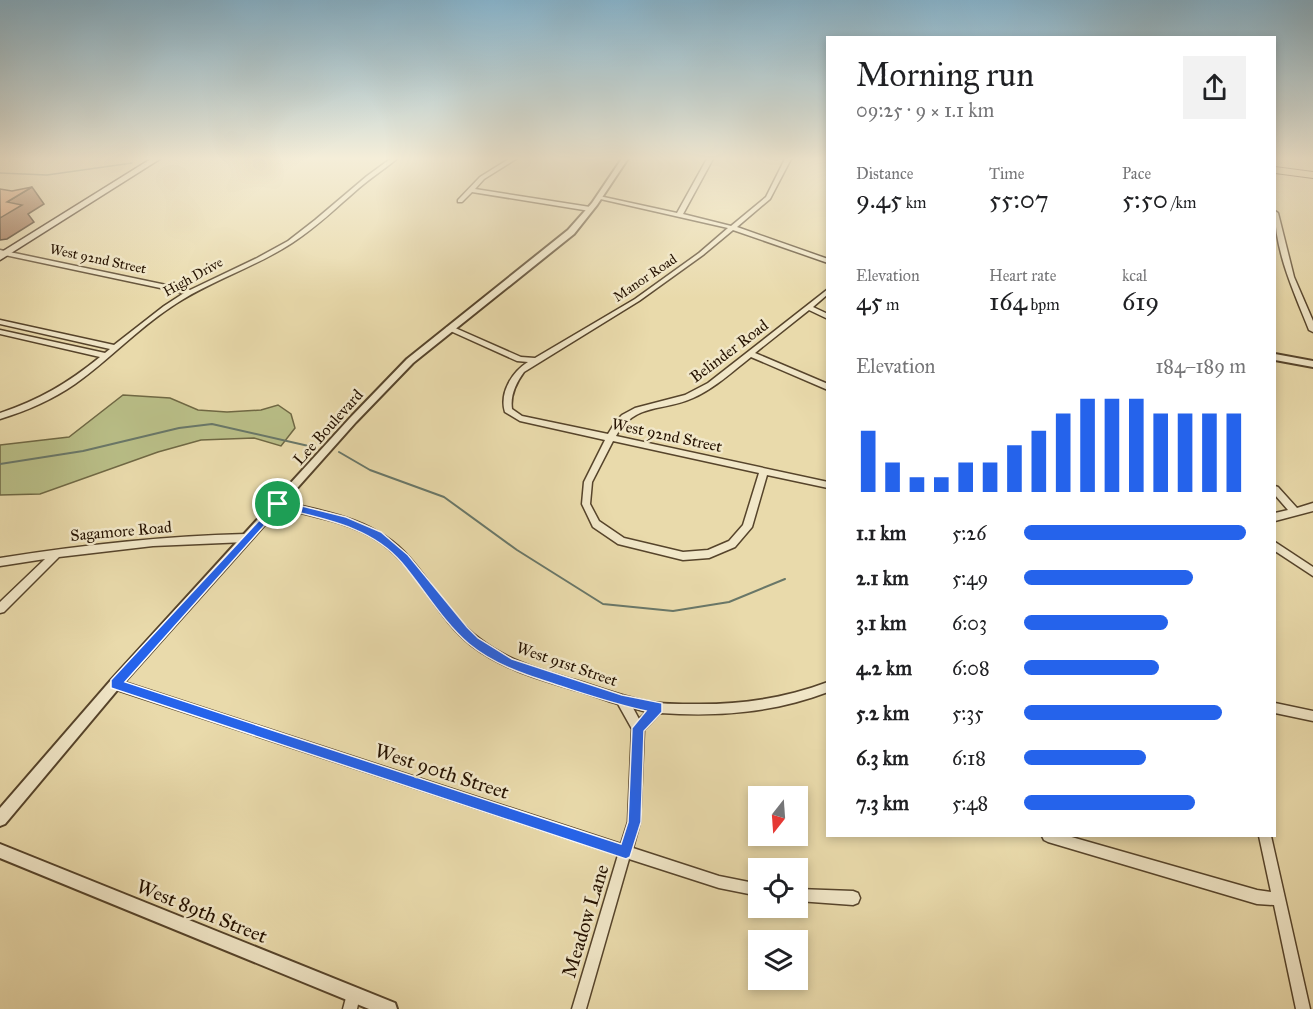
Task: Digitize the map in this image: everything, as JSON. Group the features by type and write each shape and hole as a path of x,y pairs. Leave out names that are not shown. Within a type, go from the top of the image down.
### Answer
{"main road":[{"path":"2,254 83,204"}],"street":[{"name":"High Drive","path":"0,416 29,407 58,392 107,356 162,310 190,292 290,242 335,204"},
{"path":"559,204 590,209"},
{"name":"Lee Boulevard","path":"0,819 115,684 393,378 559,242 594,204"},
{"path":"628,204 734,228 826,260"},
{"path":"679,215 685,204"},
{"name":"Manor Road","path":"521,370 637,300 734,228 760,204"},
{"path":"1276,217 1291,277 1313,330"},
{"name":"West 92nd Street","path":"2,254 190,292"},
{"name":"Belinder Road","path":"764,471 747,527 740,537 709,554 694,556 670,554 621,542 603,531 591,517 586,504 586,490 610,437 619,423 631,413 700,392 826,293"},
{"path":"808,308 826,316"},
{"path":"0,322 116,348"},
{"path":"450,329 520,359 535,361"},
{"path":"0,332 107,356"},
{"path":"750,354 826,386"},
{"path":"1276,357 1313,364"},
{"path":"520,359 521,370"},
{"name":"West 92nd Street","path":"521,370 511,385 507,405 508,410 520,418 826,485"},
{"path":"1276,490 1295,512"},
{"name":"West 91st Street","path":"278,504 346,521 378,535 404,558 463,630 493,654 527,671 622,700 658,708 705,709 752,706 798,698 826,688"},
{"path":"1276,517 1313,507"},
{"name":"Sagamore Road","path":"0,562 57,553 195,540 246,538"},
{"path":"1276,547 1313,572"},
{"path":"0,609 57,553"},
{"name":"West 90th Street","path":"115,684 719,882 748,888"},
{"path":"622,700 638,728 658,708"},
{"path":"1276,708 1313,716"},
{"name":"Meadow Lane","path":"579,1009 634,822 638,728"},
{"path":"1051,837 1257,897 1279,899"},
{"path":"1265,837 1303,1009"},
{"name":"West 89th Street","path":"0,850 352,1002 388,1009"},
{"path":"808,896 853,898"}],"green space":[{"path":"123,395 170,398 198,410 227,412 261,410 278,405 291,414 295,428 281,446 254,438 201,440 158,452 40,494 0,495 0,445 69,437"}],"building":[{"path":"0,204 22,205 0,218"}],"waterway":[{"path":"0,464 83,451 179,428 212,424 313,447"},
{"path":"339,452 370,470 444,497 517,550 603,604 673,611 729,602 785,579"}],"route":[{"path":"278,504 346,521 378,535 404,558 449,615 474,641 508,663 622,700 658,708 638,728 634,822 626,852 115,684 278,504"}]}
